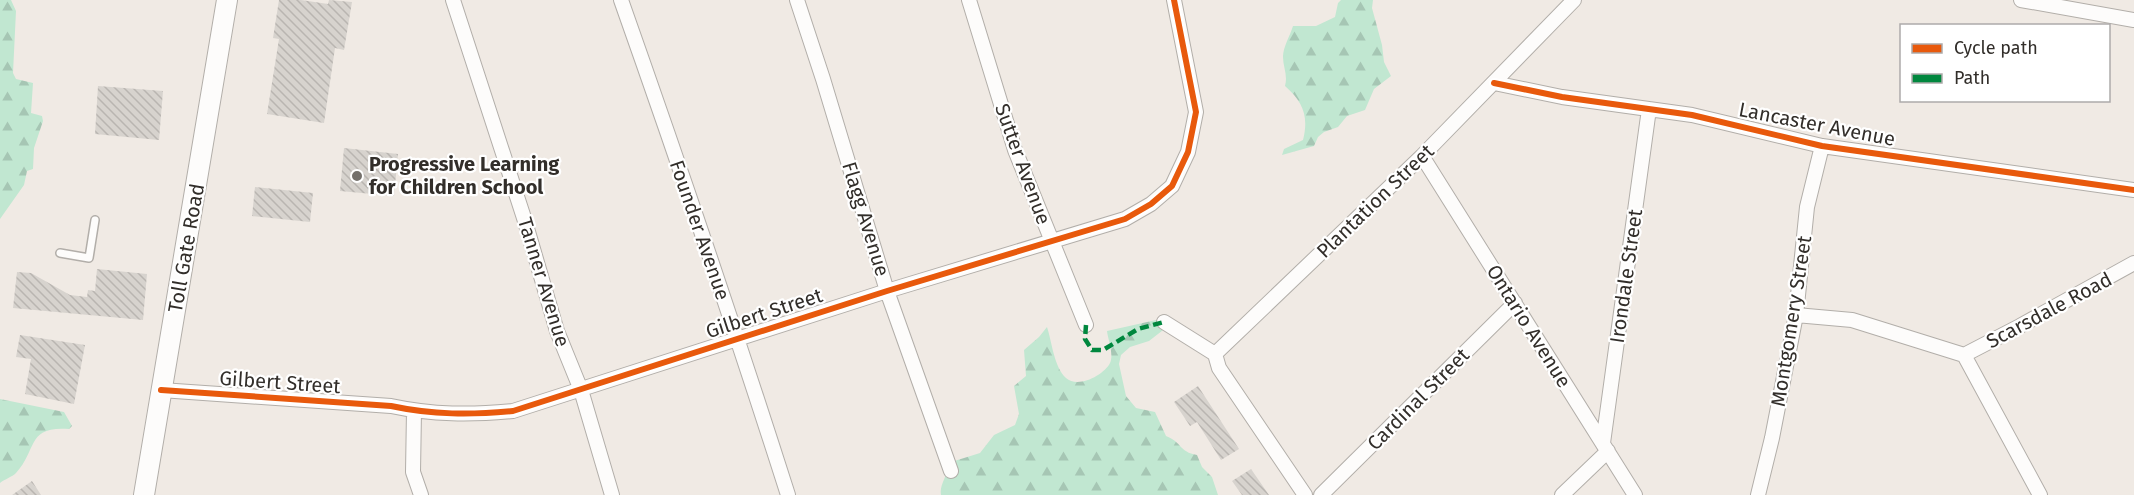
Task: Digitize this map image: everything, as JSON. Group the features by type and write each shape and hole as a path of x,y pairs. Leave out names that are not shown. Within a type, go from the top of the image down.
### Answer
{"main road":[{"name":"Toll Gate Road","path":"144,495 227,0"}],"street":[{"name":"Tanner Avenue","path":"453,0 521,206 557,331 581,390 612,495"},
{"name":"Founder Avenue","path":"621,0 738,339 788,495"},
{"name":"Flagg Avenue","path":"797,0 887,291 951,471"},
{"name":"Sutter Avenue","path":"969,0 1015,150 1086,325"},
{"name":"Gilbert Street","path":"161,390 392,406 414,411 472,415 513,411 887,291 1125,219 1151,204 1172,186 1188,152 1196,112 1174,0"},
{"name":"Plantation Street","path":"1215,354 1422,156 1574,0"},
{"path":"2021,0 2134,20"},
{"name":"Lancaster Avenue","path":"1494,83 1562,97 1692,115 1821,146 2134,190"},
{"name":"Irondale Street","path":"1605,447 1649,109"},
{"name":"Montgomery Street","path":"1758,495 1772,438 1796,315 1807,207 1821,146"},
{"name":"Ontario Avenue","path":"1422,156 1635,495"},
{"name":"Scarsdale Road","path":"1964,355 2134,263"},
{"name":"Cardinal Street","path":"1321,495 1515,303"},
{"path":"1796,315 1852,320 1964,355 2040,495"},
{"path":"1164,322 1215,354 1219,368 1305,495"},
{"path":"414,411 413,472 421,495"},
{"path":"1562,495 1605,447"}],"lane":[{"path":"60,253 89,258 95,220"}],"green space":[{"path":"0,0 11,0 16,11 13,73 16,79 33,83 31,113 42,116 43,121 34,148 33,169 27,171 24,185 0,219"},
{"path":"1341,0 1373,0 1372,8 1384,62 1391,76 1374,89 1365,110 1347,116 1338,127 1324,132 1318,137 1314,146 1282,155 1284,149 1303,140 1305,131 1303,110 1285,86 1283,53 1285,45 1293,26 1316,26 1335,17 1338,3"},
{"path":"1156,320 1164,322 1167,327 1149,341 1130,347 1121,355 1119,364 1126,396 1136,408 1155,412 1166,436 1187,452 1197,455 1202,467 1212,477 1218,495 941,495 948,463 980,453 994,435 1015,425 1019,414 1014,386 1026,376 1024,350 1047,327 1059,368 1066,378 1077,382 1097,376 1110,363 1111,351 1107,331"},
{"path":"0,399 64,412 72,426 69,429 55,429 39,435 16,473 0,483"}],"building":[{"path":"279,0 328,4 329,0 352,2 344,50 335,48 324,123 267,114 279,39 273,38"},
{"path":"98,86 163,91 159,140 95,134"},
{"path":"344,148 398,154 394,196 340,191"},
{"path":"255,187 313,193 310,222 252,216"},
{"path":"97,269 147,274 143,320 13,308 17,272 31,273 70,295 87,297 88,290 95,291"},
{"path":"20,335 85,345 74,404 25,394 31,359 16,357"},
{"path":"1198,386 1239,449 1221,460 1197,422 1190,426 1174,402"},
{"path":"1251,469 1269,495 1242,495 1232,481"},
{"path":"32,481 41,495 12,495"}],"marked path":[{"path":"1086,325 1085,339 1092,350 1103,350 1138,329 1164,322"}],"cycle path":[{"path":"161,390 391,406 437,413 513,411 887,291 1125,219 1151,204 1172,186 1188,152 1196,112 1174,0"},
{"path":"1494,83 1562,97 1692,115 1822,146 2134,190"}],"place":[{"name":"Progressive Learning for Children School","path":"357,176"}]}
